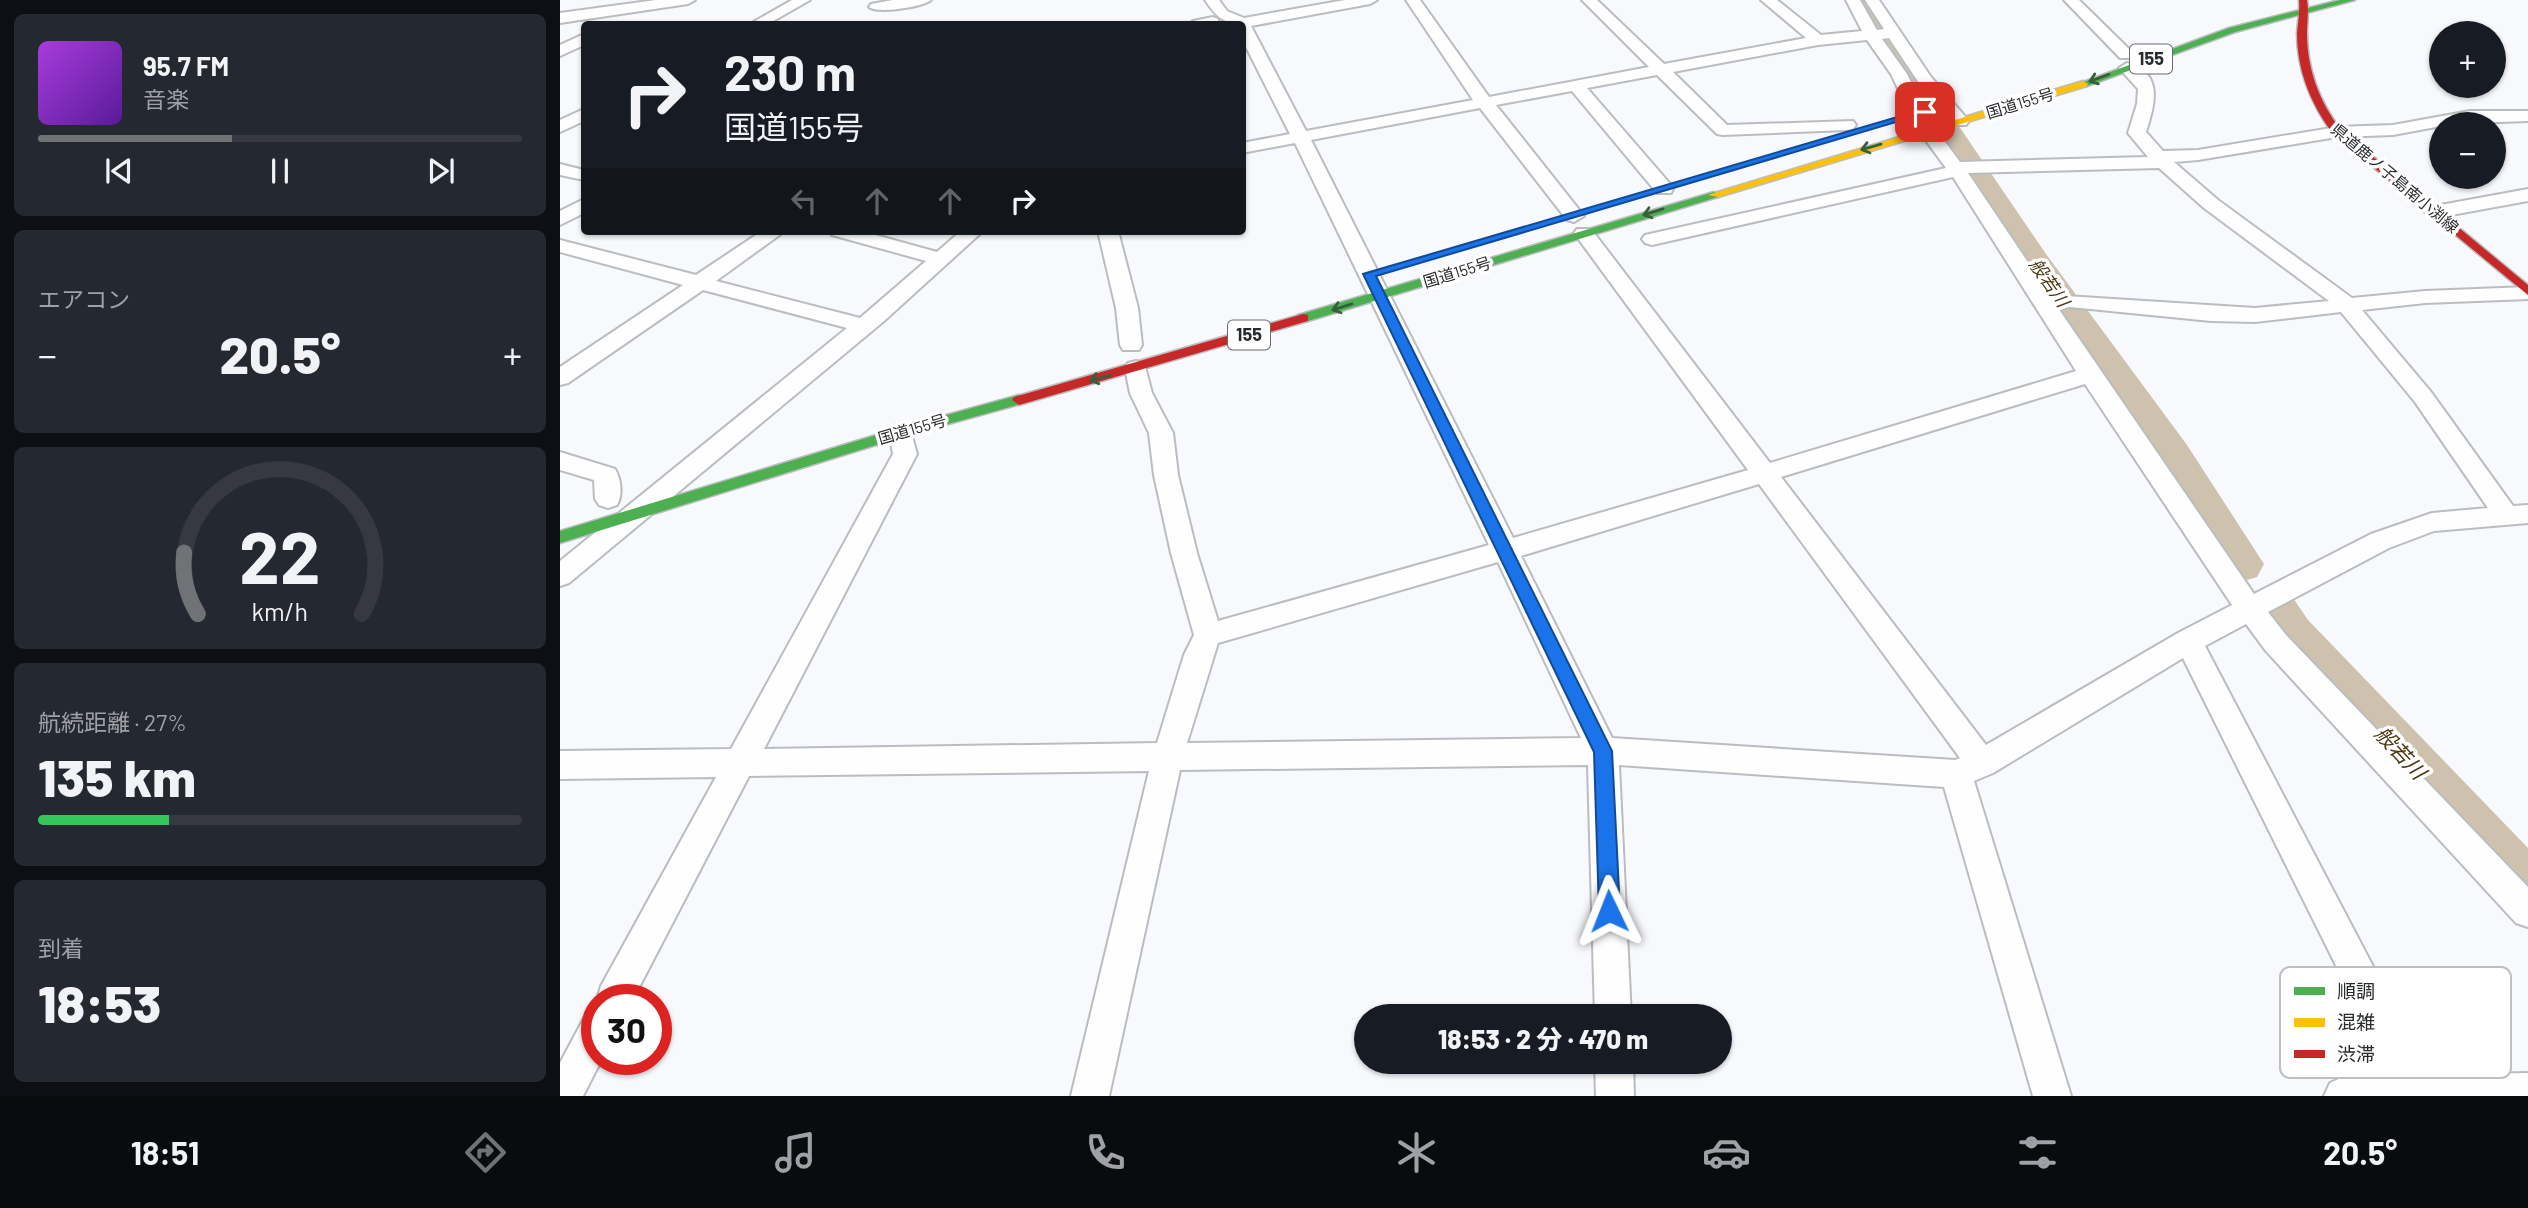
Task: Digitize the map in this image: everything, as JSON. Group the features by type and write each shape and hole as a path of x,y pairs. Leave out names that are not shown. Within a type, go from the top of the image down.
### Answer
{"main road":[{"name":"国道155号","path":"560,537 614,503 901,432 1132,351 1576,220 1932,121 2232,30 2307,4 2351,0"},
{"name":"県道鹿ノ子島南小渕線","path":"2307,4 2302,30 2311,95 2321,114 2337,132 2528,292"},
{"name":"国道155号","path":"2075,69 2126,61"},
{"path":"1825,142 1865,130"},
{"path":"642,488 716,467"}],"street":[{"path":"560,18 688,0"},
{"path":"764,21 803,0"},
{"path":"876,4 924,0"},
{"path":"1219,15 1370,0"},
{"path":"1413,0 1462,74 1576,220 1765,474 1969,769 2052,1096"},
{"path":"1589,0 1723,130 1847,125"},
{"path":"1768,0 1818,40"},
{"path":"1853,0 1949,105 1932,121"},
{"path":"1872,0 1899,74 1963,169 1977,198 2054,302 2090,375 2249,608 2276,643 2528,911"},
{"path":"2071,0 2146,82 2149,91 2137,133 2161,159 2211,204 2347,306 2517,515"},
{"path":"621,21 657,4"},
{"path":"1246,147 1818,40 1882,33"},
{"path":"560,51 581,40"},
{"path":"1246,56 1299,137 1603,751 1613,1004"},
{"path":"1576,86 1664,189"},
{"path":"560,127 581,116"},
{"path":"1653,239 1963,169 2161,159 2337,132 2393,130 2470,116 2528,116"},
{"path":"560,127 581,124"},
{"path":"560,169 581,174"},
{"path":"2435,212 2528,195"},
{"path":"560,219 581,207"},
{"path":"560,378 769,235"},
{"path":"854,235 941,259"},
{"path":"560,576 614,503 676,478 864,326 968,235"},
{"path":"1090,1096 1168,757 1198,655 1208,635 1184,553 1166,475 1161,433 1141,393 1127,308 1109,235"},
{"path":"560,246 864,326"},
{"path":"2054,302 2255,315 2426,297 2528,292"},
{"path":"1208,635 1504,551 2090,375"},
{"path":"622,984 905,454 901,432"},
{"path":"560,461 606,475 614,503"},
{"path":"560,765 1603,751 1969,769 2188,641 2380,541 2432,522 2517,515"},
{"path":"2188,641 2355,967"},
{"path":"562,1096 581,1061"},
{"path":"1614,1074 1615,1096"},
{"path":"2412,1078 2420,1094"},
{"path":"2343,1096 2528,1092"}],"waterway":[{"name":"般若川","path":"1860,0 2032,260 2172,456 2240,564"},
{"name":"般若川","path":"2275,612 2290,634 2528,891"}],"traffic: fast":[{"path":"2083,84 2232,30 2351,0"},
{"path":"1303,318 1714,195"},
{"path":"560,537 901,432 1019,400"}],"traffic: slow":[{"path":"1714,195 2083,84"}],"traffic: jam":[{"path":"2303,0 2302,34 2307,74 2316,98 2337,132 2528,291"},
{"path":"1019,400 1303,318"}],"route":[{"path":"1609,911 1603,751 1369,274 1925,112"}]}
